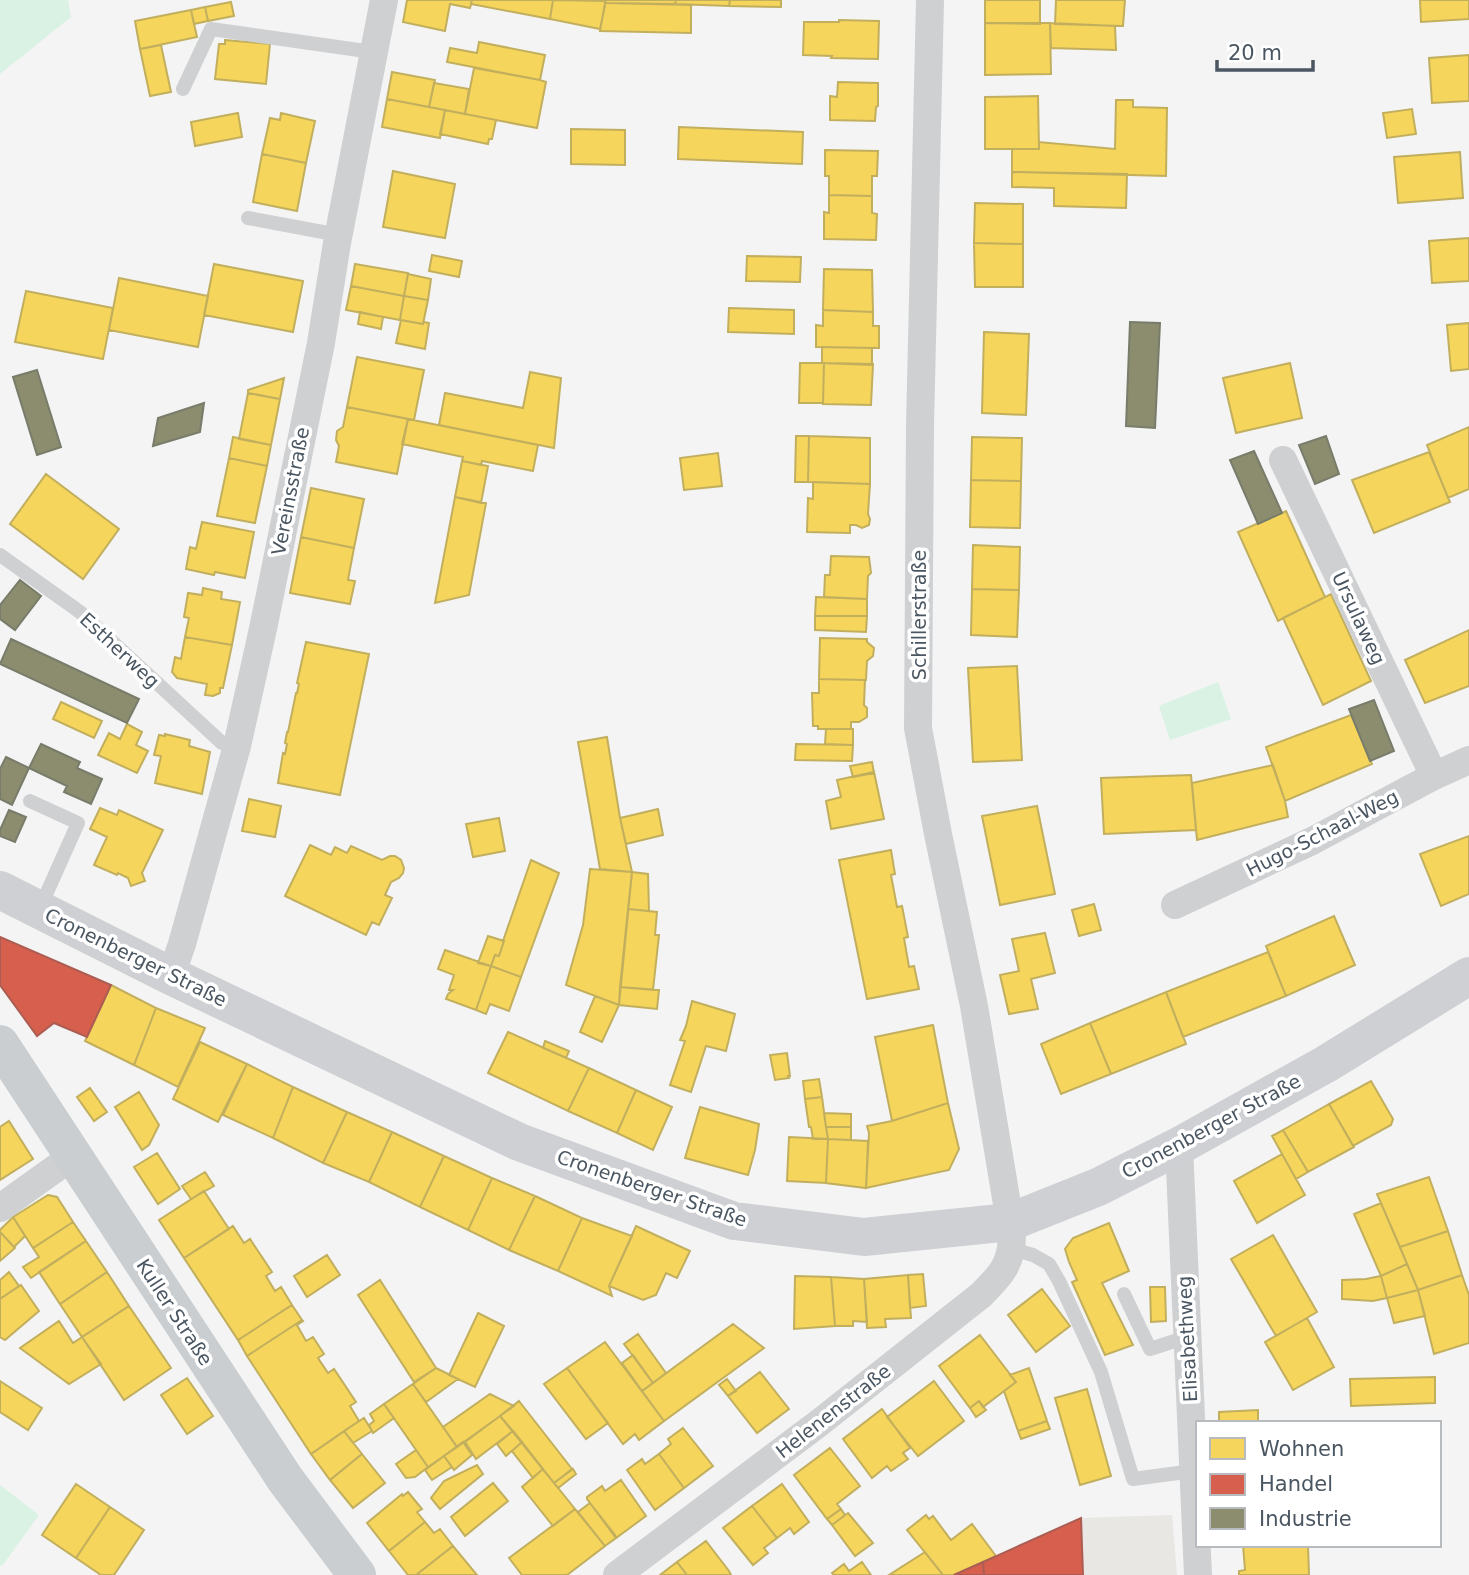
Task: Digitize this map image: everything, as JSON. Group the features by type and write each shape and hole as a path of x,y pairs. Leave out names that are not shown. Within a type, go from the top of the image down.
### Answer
{"main road":[{"name":"Cronenberger Straße","path":"0,890 171,976 519,1142 734,1221 864,1237 1011,1235 1326,1064 1469,976"},
{"name":"Kuller Straße","path":"0,1044 285,1479 357,1575"}],"street":[{"name":"Vereinsstraße","path":"171,976 237,746 264,624 321,343 384,0"},
{"name":"Schillerstraße","path":"930,0 920,426 918,728 974,1006 1011,1235"},
{"name":"Ursulaweg","path":"1283,460 1434,776"},
{"name":"Hugo-Schaal-Weg","path":"1175,905 1312,841 1469,760"},
{"name":"Elisabethweg","path":"1179,1146 1196,1533"},
{"path":"0,1208 73,1156"},
{"name":"Helenenstraße","path":"617,1575 819,1423 981,1295 1007,1265 1011,1235"},
{"name":"Elisabethweg","path":"1197,1547 1198,1575"}],"lane":[{"path":"183,89 211,29 373,52"},
{"path":"248,218 339,234"},
{"name":"Estherweg","path":"0,555 80,612 222,743 237,746"},
{"path":"30,801 78,823 39,909"},
{"path":"1011,1235 1033,1255 1048,1264 1059,1280 1101,1372 1133,1479 1193,1471"},
{"path":"1124,1294 1150,1349 1187,1337"}],"shaded area":[{"path":"1172,1515 1177,1575 958,1575 1081,1518"}],"green space":[{"path":"0,0 68,0 71,17 0,74"},
{"path":"1218,682 1231,719 1170,740 1159,706"},
{"path":"0,1485 39,1515 2,1566 0,1565"}],"building: Wohnen":[{"path":"407,0 472,0 470,8 450,4 445,31 403,22"},
{"path":"472,0 553,0 550,19 471,4"},
{"path":"553,0 606,1 600,29 550,19"},
{"path":"606,0 676,0 675,4 605,3"},
{"path":"676,0 730,0 729,6 675,4"},
{"path":"730,0 781,0 781,7 729,6"},
{"path":"985,0 1040,0 1040,24 985,23"},
{"path":"1056,0 1125,0 1123,26 1055,24"},
{"path":"1420,0 1469,0 1469,19 1421,22"},
{"path":"231,2 234,16 208,21 205,7"},
{"path":"605,3 691,5 691,33 600,31"},
{"path":"205,7 208,21 194,24 191,10"},
{"path":"191,10 197,37 140,49 135,21"},
{"path":"879,21 878,59 803,55 804,22"},
{"path":"985,23 1050,23 1051,74 985,75"},
{"path":"1050,23 1115,26 1116,50 1051,48"},
{"path":"225,40 270,44 266,84 215,79 219,44 225,44"},
{"path":"479,42 545,55 540,80 447,62 450,48 477,53"},
{"path":"161,45 171,92 150,96 140,49"},
{"path":"1469,55 1469,101 1432,103 1429,58"},
{"path":"474,68 546,82 537,128 465,114"},
{"path":"392,72 435,80 429,107 387,99"},
{"path":"838,82 878,83 875,121 830,120 830,96 837,97"},
{"path":"434,83 469,89 465,114 429,107"},
{"path":"1038,96 1039,149 985,149 985,97"},
{"path":"387,99 445,110 440,138 382,127"},
{"path":"1116,100 1133,100 1133,107 1167,108 1166,176 1012,172 1012,149 1039,149 1039,142 1115,149"},
{"path":"1412,109 1416,134 1387,138 1383,113"},
{"path":"445,110 496,120 492,139 489,139 488,144 440,134"},
{"path":"238,113 242,137 195,146 191,122"},
{"path":"281,113 315,121 306,163 262,154 270,118 280,120"},
{"path":"679,127 803,132 802,164 678,159"},
{"path":"571,129 625,130 625,165 571,164"},
{"path":"825,150 878,151 877,176 872,176 872,196 829,195 829,176 825,176"},
{"path":"1460,152 1463,198 1398,203 1394,157"},
{"path":"262,154 306,163 297,211 253,202"},
{"path":"393,171 455,184 445,238 383,227"},
{"path":"1012,172 1127,174 1126,208 1054,206 1054,188 1012,187"},
{"path":"829,195 872,196 872,213 877,214 876,240 824,239 824,212 829,213"},
{"path":"975,203 1023,204 1023,244 974,243"},
{"path":"1469,238 1469,281 1432,283 1429,241"},
{"path":"974,243 1023,244 1023,287 975,287"},
{"path":"432,255 462,261 459,277 429,271"},
{"path":"747,256 801,257 800,282 746,281"},
{"path":"214,264 303,281 293,332 204,315"},
{"path":"355,264 408,273 404,296 351,286"},
{"path":"824,269 872,270 873,312 823,310"},
{"path":"408,274 431,279 428,300 404,296"},
{"path":"119,278 208,296 198,347 109,330"},
{"path":"351,286 404,296 400,320 346,310"},
{"path":"26,291 113,308 103,359 15,342"},
{"path":"404,296 428,300 423,324 400,320"},
{"path":"729,308 794,310 794,334 728,332"},
{"path":"823,310 873,312 873,326 879,326 879,348 816,347 816,325 823,326"},
{"path":"360,312 383,317 381,329 358,324"},
{"path":"401,320 429,323 425,349 396,343"},
{"path":"1469,323 1469,369 1451,371 1447,325"},
{"path":"984,332 1029,334 1026,415 982,413"},
{"path":"822,347 872,348 872,365 822,363"},
{"path":"357,357 424,370 414,420 347,407"},
{"path":"800,363 824,363 823,403 799,403"},
{"path":"824,363 873,364 871,405 823,404"},
{"path":"1290,363 1302,418 1236,433 1223,378"},
{"path":"530,372 561,378 554,448 439,425 445,393 523,408"},
{"path":"284,378 280,399 248,393 248,390"},
{"path":"248,393 280,399 271,445 239,439"},
{"path":"347,407 408,419 397,474 336,462 339,446 336,440 337,431 343,427"},
{"path":"408,419 538,445 533,471 482,461 481,465 462,461 463,457 402,444"},
{"path":"1469,427 1469,489 1448,498 1427,445"},
{"path":"796,436 809,436 808,482 795,482"},
{"path":"809,436 870,438 870,484 808,482"},
{"path":"233,437 271,445 267,466 229,458"},
{"path":"972,437 1022,438 1021,481 971,480"},
{"path":"1429,452 1450,502 1374,533 1352,480"},
{"path":"718,453 722,486 684,490 680,458"},
{"path":"229,458 267,466 255,523 217,516"},
{"path":"462,461 488,466 481,503 455,497"},
{"path":"46,474 119,529 83,579 10,524"},
{"path":"971,480 1021,481 1020,528 970,527"},
{"path":"813,482 870,484 869,525 862,528 850,525 850,533 807,532 808,498 813,499"},
{"path":"311,488 364,499 354,548 301,537"},
{"path":"455,497 486,503 469,595 435,603"},
{"path":"1286,511 1325,597 1278,621 1238,532"},
{"path":"202,522 254,532 245,578 186,569 190,547 196,549"},
{"path":"301,537 354,548 348,580 355,581 350,604 290,593"},
{"path":"973,545 1020,547 1019,590 972,589"},
{"path":"831,556 869,557 871,573 868,576 867,599 824,597 825,575 830,575"},
{"path":"203,588 222,592 221,599 240,602 232,645 185,637 189,618 184,617 188,593 202,595"},
{"path":"972,589 1019,590 1017,637 971,635"},
{"path":"1331,594 1371,681 1323,705 1283,618"},
{"path":"816,597 867,599 867,616 815,616"},
{"path":"815,616 867,616 866,632 815,630"},
{"path":"1469,630 1469,686 1425,703 1405,660"},
{"path":"185,637 232,645 220,693 205,695 207,684 177,678 172,672 175,657 181,659"},
{"path":"820,638 867,639 874,648 873,656 867,661 866,680 819,679"},
{"path":"306,642 369,654 340,795 278,783"},
{"path":"1017,666 1022,760 973,762 968,668"},
{"path":"819,679 865,680 864,705 867,708 867,717 859,722 851,722 851,729 818,729 818,726 813,726 812,693 819,693"},
{"path":"61,702 102,721 94,738 53,719"},
{"path":"1351,715 1372,764 1285,801 1266,747"},
{"path":"127,724 142,732 136,745 148,751 137,773 98,755 109,733 120,739"},
{"path":"826,729 853,729 853,745 825,744"},
{"path":"159,735 190,740 189,746 210,752 202,794 155,783 161,756 154,755"},
{"path":"607,737 632,872 600,869 578,742"},
{"path":"796,744 853,745 852,761 795,760"},
{"path":"872,762 874,773 853,777 850,766"},
{"path":"1273,765 1288,817 1197,840 1192,783"},
{"path":"874,772 884,819 831,829 826,801 841,797 837,780"},
{"path":"1191,775 1196,830 1104,834 1101,778"},
{"path":"249,799 281,806 275,837 242,831"},
{"path":"1037,806 1055,894 1000,905 982,816"},
{"path":"100,808 117,815 119,810 163,830 142,873 145,881 131,886 128,878 94,865 107,837 90,829"},
{"path":"658,809 663,835 626,844 620,818"},
{"path":"499,818 505,851 473,857 466,824"},
{"path":"1469,836 1469,894 1441,906 1420,854"},
{"path":"310,845 331,855 335,847 347,853 351,846 382,860 395,856 401,860 403,873 391,882 385,895 392,898 379,925 372,922 366,935 285,896"},
{"path":"891,850 895,874 891,875 897,907 902,906 908,937 904,938 909,967 914,966 919,989 867,999 839,860"},
{"path":"531,860 559,873 521,977 491,966 495,955 499,956"},
{"path":"590,869 632,872 619,1005 566,985 583,925"},
{"path":"632,872 648,874 649,911 628,909"},
{"path":"1094,904 1101,930 1079,936 1072,910"},
{"path":"628,909 657,912 655,935 659,935 653,990 620,987"},
{"path":"1334,916 1355,965 1286,996 1266,946"},
{"path":"1045,933 1055,973 1031,979 1038,1009 1009,1014 1000,975 1019,971 1012,939"},
{"path":"488,936 504,941 499,956 495,955 491,966 478,963"},
{"path":"445,950 491,966 476,1010 446,999 453,990 449,990 454,975 438,969"},
{"path":"1268,952 1286,996 1183,1037 1166,992"},
{"path":"491,966 521,977 509,1011 490,1004 486,1014 476,1010"},
{"path":"111,985 156,1008 134,1065 85,1041"},
{"path":"620,987 659,990 657,1009 619,1005"},
{"path":"1166,992 1186,1044 1111,1074 1090,1023"},
{"path":"595,996 619,1005 602,1042 580,1032"},
{"path":"692,1001 735,1014 726,1051 706,1046 691,1092 670,1085 685,1041 680,1040"},
{"path":"156,1008 205,1028 178,1087 134,1065"},
{"path":"1090,1023 1111,1074 1061,1094 1041,1044"},
{"path":"933,1025 948,1103 892,1121 875,1037"},
{"path":"508,1032 589,1068 568,1111 488,1073"},
{"path":"545,1041 569,1051 566,1058 543,1048"},
{"path":"200,1042 247,1064 218,1122 173,1099"},
{"path":"787,1053 790,1076 775,1080 770,1055"},
{"path":"247,1064 293,1087 273,1138 223,1115"},
{"path":"589,1068 636,1090 617,1133 568,1111"},
{"path":"819,1079 822,1097 805,1099 803,1081"},
{"path":"1371,1081 1393,1119 1391,1125 1353,1146 1329,1104"},
{"path":"293,1087 347,1112 323,1163 273,1138"},
{"path":"90,1088 107,1112 94,1121 77,1097"},
{"path":"636,1090 672,1107 653,1150 617,1133"},
{"path":"139,1092 159,1125 149,1145 142,1150 115,1107"},
{"path":"822,1097 828,1139 813,1139 805,1099"},
{"path":"948,1103 959,1149 949,1170 866,1188 869,1133 867,1126"},
{"path":"1329,1104 1354,1147 1308,1172 1283,1130"},
{"path":"700,1107 759,1124 748,1175 685,1158"},
{"path":"347,1112 392,1132 369,1182 323,1163"},
{"path":"824,1113 851,1114 851,1127 826,1127"},
{"path":"9,1121 33,1159 0,1180 0,1127"},
{"path":"826,1127 851,1127 851,1140 828,1139"},
{"path":"1283,1130 1308,1172 1296,1179 1272,1136"},
{"path":"392,1132 444,1156 420,1207 369,1182"},
{"path":"789,1137 828,1139 826,1183 787,1181"},
{"path":"828,1139 868,1141 866,1188 826,1183"},
{"path":"157,1153 180,1189 158,1204 134,1167"},
{"path":"1282,1154 1305,1195 1257,1223 1234,1181"},
{"path":"444,1156 492,1178 468,1230 420,1207"},
{"path":"205,1172 214,1186 191,1199 182,1186"},
{"path":"1429,1177 1448,1231 1400,1247 1377,1194"},
{"path":"492,1178 535,1196 509,1250 468,1230"},
{"path":"204,1191 229,1229 184,1258 159,1220"},
{"path":"48,1195 57,1197 73,1222 33,1248 13,1217"},
{"path":"535,1196 582,1218 558,1271 509,1250"},
{"path":"1381,1203 1407,1264 1381,1276 1354,1214"},
{"path":"13,1217 25,1236 14,1247 0,1232"},
{"path":"582,1218 632,1236 609,1286 612,1296 558,1271"},
{"path":"73,1222 86,1241 31,1278 23,1267 39,1257 33,1248"},
{"path":"1109,1223 1129,1271 1102,1283 1133,1345 1105,1355 1072,1282 1077,1280 1065,1249 1073,1238"},
{"path":"233,1226 244,1243 250,1239 272,1272 266,1276 275,1291 281,1287 292,1305 238,1340 184,1258"},
{"path":"636,1226 690,1251 677,1278 666,1273 656,1295 643,1300 609,1286"},
{"path":"1448,1231 1462,1275 1418,1290 1400,1247"},
{"path":"0,1232 15,1248 0,1261"},
{"path":"1273,1235 1317,1312 1276,1336 1231,1259"},
{"path":"86,1241 107,1272 60,1304 39,1272"},
{"path":"327,1255 340,1275 307,1297 294,1276"},
{"path":"1407,1264 1418,1290 1387,1298 1381,1276"},
{"path":"9,1272 19,1286 0,1299 0,1280"},
{"path":"107,1272 129,1306 82,1337 60,1304"},
{"path":"923,1274 926,1306 910,1308 908,1275"},
{"path":"908,1275 911,1318 885,1319 886,1327 867,1328 864,1279"},
{"path":"1462,1275 1469,1295 1469,1343 1434,1354 1418,1290"},
{"path":"795,1276 831,1277 835,1326 794,1329"},
{"path":"1381,1276 1387,1298 1373,1301 1342,1299 1342,1280"},
{"path":"831,1277 864,1279 867,1322 853,1321 853,1326 835,1326"},
{"path":"380,1280 436,1368 414,1382 358,1295"},
{"path":"21,1285 39,1311 5,1340 0,1337 0,1299"},
{"path":"1150,1287 1165,1287 1166,1321 1151,1322"},
{"path":"1042,1289 1070,1326 1036,1352 1008,1315"},
{"path":"1418,1290 1425,1316 1394,1323 1387,1298"},
{"path":"292,1305 302,1320 247,1356 238,1340"},
{"path":"129,1306 171,1368 124,1400 82,1337"},
{"path":"478,1313 504,1326 475,1387 449,1375"},
{"path":"1307,1318 1334,1367 1293,1390 1265,1342"},
{"path":"302,1320 297,1325 306,1341 313,1337 324,1354 318,1358 328,1373 334,1369 356,1402 350,1406 359,1421 311,1454 247,1356"},
{"path":"59,1321 73,1343 82,1337 101,1364 69,1384 20,1348"},
{"path":"733,1324 764,1348 664,1421 642,1391"},
{"path":"638,1334 666,1373 653,1383 624,1344"},
{"path":"980,1335 1016,1382 983,1407 979,1401 970,1408 939,1366"},
{"path":"605,1342 664,1421 639,1440 635,1434 623,1444 567,1368"},
{"path":"633,1355 653,1383 642,1391 622,1363"},
{"path":"436,1368 458,1379 426,1402 413,1384"},
{"path":"567,1368 608,1423 586,1439 544,1384"},
{"path":"1029,1368 1047,1421 1018,1431 1004,1391 1016,1382 1010,1375"},
{"path":"760,1372 789,1409 757,1433 728,1396"},
{"path":"1435,1377 1435,1403 1351,1406 1350,1379"},
{"path":"187,1378 213,1416 187,1434 161,1395"},
{"path":"727,1379 736,1391 728,1396 719,1385"},
{"path":"0,1381 42,1408 28,1430 0,1412"},
{"path":"934,1381 964,1421 918,1456 887,1417"},
{"path":"413,1384 457,1447 428,1467 384,1404"},
{"path":"1087,1389 1111,1476 1080,1485 1055,1398"},
{"path":"490,1394 514,1406 457,1447 443,1427"},
{"path":"519,1401 572,1469 554,1483 500,1416"},
{"path":"979,1401 986,1410 976,1417 970,1408"},
{"path":"384,1404 394,1418 373,1433 369,1425 374,1421 370,1414"},
{"path":"882,1409 910,1448 903,1453 908,1459 891,1471 887,1466 872,1478 843,1439"},
{"path":"1258,1410 1258,1421 1219,1421 1219,1412"},
{"path":"500,1416 513,1431 476,1459 465,1442"},
{"path":"364,1418 372,1431 353,1443 344,1431"},
{"path":"1047,1421 1050,1429 1021,1439 1018,1431"},
{"path":"683,1428 713,1466 684,1488 659,1454 671,1444 668,1439"},
{"path":"344,1431 362,1454 330,1480 311,1454"},
{"path":"513,1431 522,1442 506,1456 497,1444"},
{"path":"463,1442 472,1455 454,1470 444,1456"},
{"path":"522,1442 543,1469 533,1478 512,1451"},
{"path":"830,1448 860,1486 837,1504 841,1509 827,1519 794,1475"},
{"path":"416,1450 428,1467 415,1477 406,1478 396,1464"},
{"path":"362,1454 385,1483 353,1508 330,1480"},
{"path":"659,1454 684,1488 655,1510 627,1470 642,1459 645,1464"},
{"path":"444,1456 452,1467 432,1480 425,1470"},
{"path":"477,1465 483,1474 440,1509 431,1498 444,1481"},
{"path":"543,1469 575,1509 553,1526 522,1487"},
{"path":"573,1469 576,1474 558,1488 554,1483"},
{"path":"621,1480 646,1516 616,1538 587,1497 602,1486 605,1491"},
{"path":"493,1483 508,1501 465,1536 451,1517"},
{"path":"76,1484 110,1507 76,1558 42,1535"},
{"path":"782,1484 809,1522 794,1534 790,1528 777,1538 752,1506"},
{"path":"408,1492 422,1509 417,1512 425,1522 389,1551 367,1523"},
{"path":"590,1503 615,1535 616,1538 605,1546 578,1512"},
{"path":"752,1506 777,1538 764,1548 768,1553 753,1565 723,1528"},
{"path":"110,1507 144,1530 114,1575 101,1575 76,1558"},
{"path":"575,1509 605,1546 567,1575 522,1575 509,1558"},
{"path":"841,1509 845,1515 832,1525 827,1519"},
{"path":"848,1513 873,1543 855,1556 832,1525"},
{"path":"926,1515 929,1519 933,1516 951,1540 972,1524 996,1556 954,1575 943,1575 907,1530"},
{"path":"425,1522 434,1533 440,1529 453,1546 416,1575 408,1575 389,1551"},
{"path":"706,1541 731,1575 687,1575 677,1562"},
{"path":"453,1546 477,1575 416,1575"},
{"path":"1243,1547 1308,1547 1309,1575 1239,1575 1239,1571 1245,1570"},
{"path":"925,1552 943,1575 889,1575"},
{"path":"677,1562 687,1575 660,1575"},
{"path":"862,1562 871,1575 832,1573 844,1564 849,1571"}],"building: Handel":[{"path":"0,937 111,985 87,1037 54,1023 37,1036 0,985"},
{"path":"1081,1518 1083,1575 984,1575 983,1562"},
{"path":"983,1562 984,1575 954,1575"}],"building: Industrie":[{"path":"1130,322 1160,323 1155,428 1126,426"},
{"path":"37,370 61,447 37,455 13,377"},
{"path":"204,403 200,432 153,446 158,418"},
{"path":"1326,436 1339,474 1315,484 1299,445"},
{"path":"1254,451 1282,513 1258,524 1230,460"},
{"path":"20,580 41,596 15,630 0,619 0,605"},
{"path":"11,639 139,699 127,723 0,664"},
{"path":"1374,700 1394,751 1370,761 1349,709"},
{"path":"41,744 80,762 77,768 102,779 91,804 64,792 67,786 29,768"},
{"path":"6,757 29,768 12,805 0,799 0,769"},
{"path":"9,810 26,817 15,842 0,836"}]}
